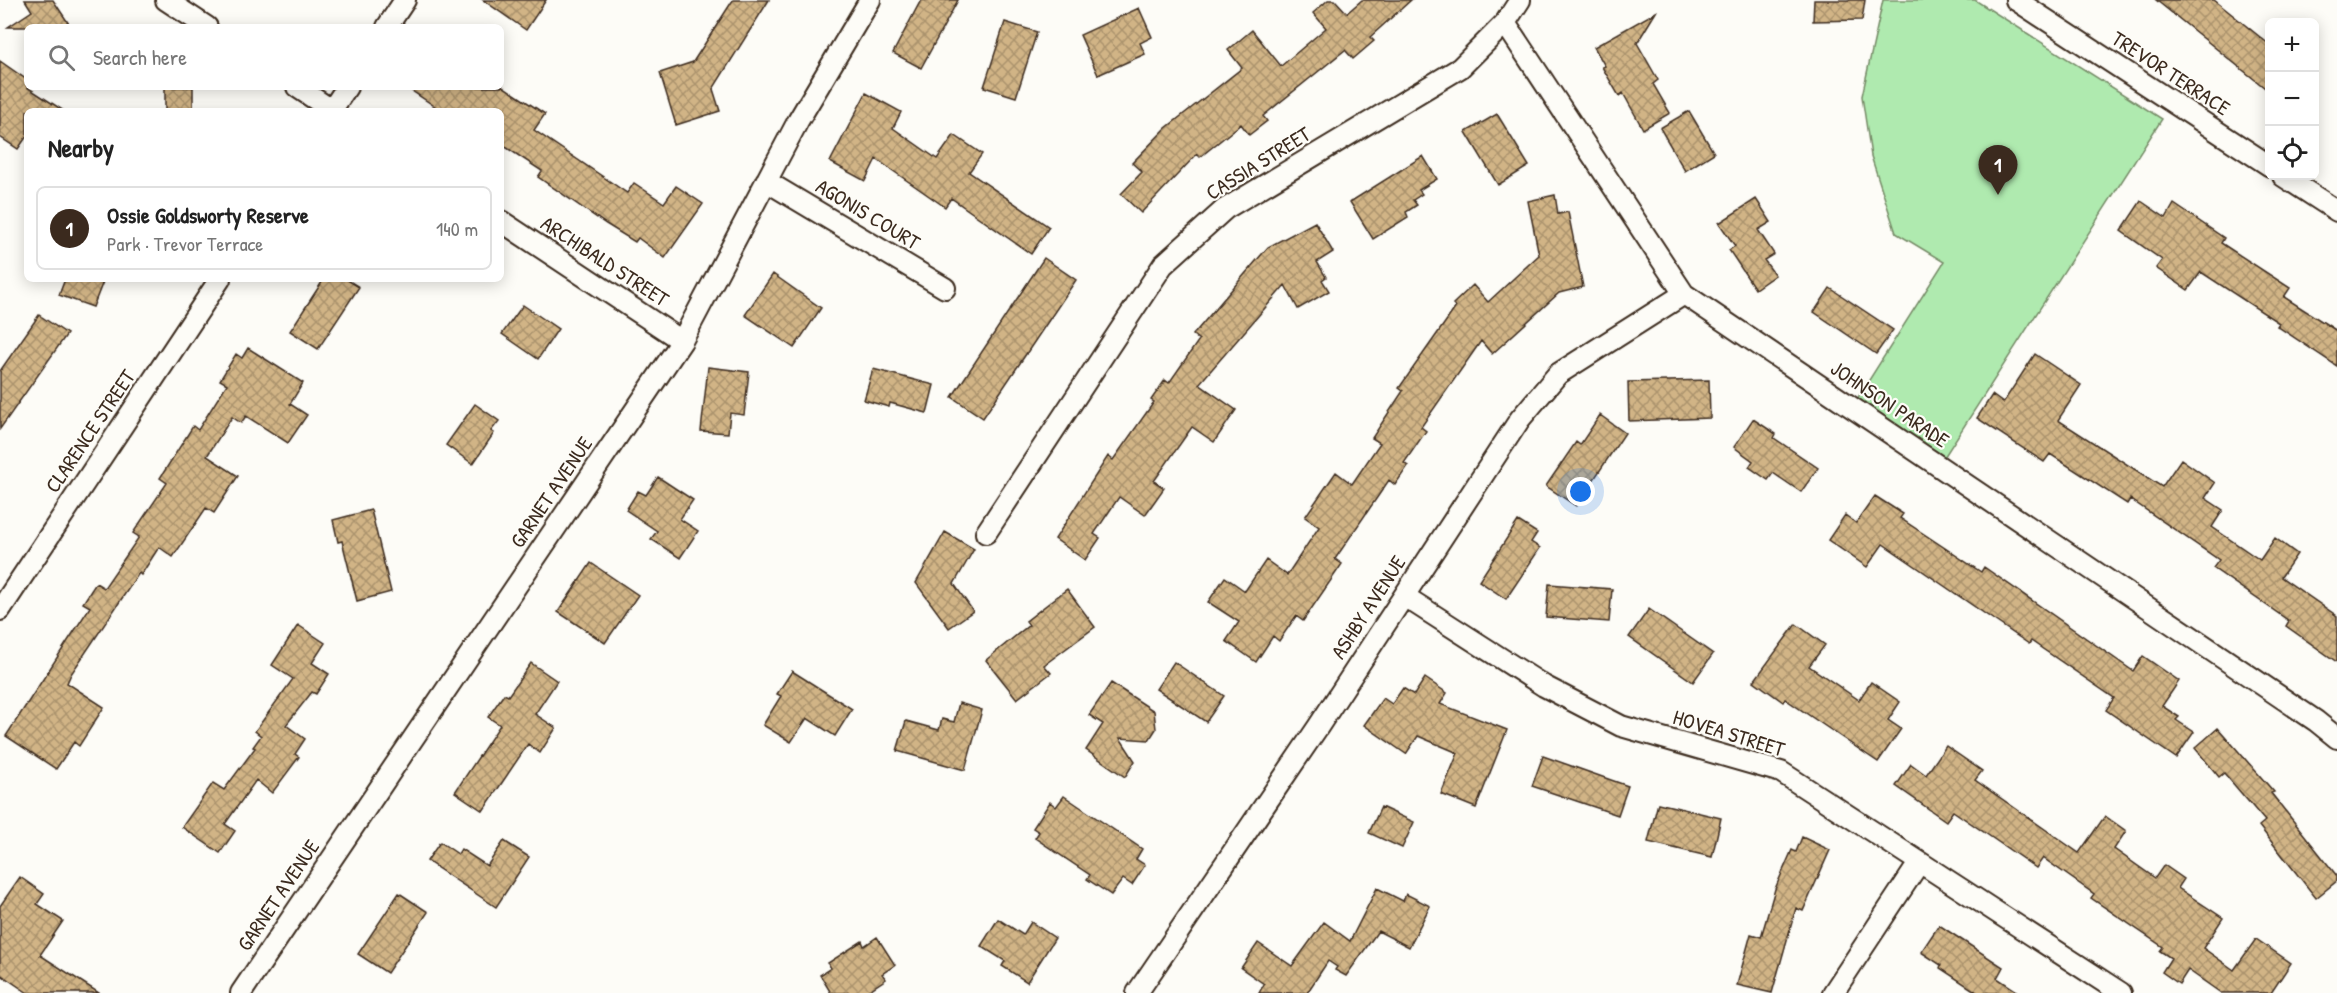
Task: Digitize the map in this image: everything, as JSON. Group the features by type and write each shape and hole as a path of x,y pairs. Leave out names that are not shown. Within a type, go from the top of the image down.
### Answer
{"street":[{"path":"166,0 202,24"},
{"path":"389,24 405,0"},
{"name":"GARNET AVENUE","path":"241,993 682,341 798,121 870,0"},
{"name":"CASSIA STREET","path":"986,533 1163,265 1225,209 1460,68 1505,23 1520,0"},
{"name":"TREVOR TERRACE","path":"2016,0 2265,163"},
{"name":"JOHNSON PARADE","path":"1505,23 1684,294 2316,721 2337,738"},
{"path":"301,90 328,108"},
{"path":"334,108 345,90"},
{"path":"2289,180 2337,211"},
{"name":"AGONIS COURT","path":"766,182 945,288"},
{"name":"ARCHIBALD STREET","path":"504,223 682,341"},
{"name":"CLARENCE STREET","path":"0,610 218,282"},
{"name":"ASHBY AVENUE","path":"1137,993 1521,419 1558,374 1684,294"},
{"name":"HOVEA STREET","path":"1404,596 1544,686 1621,726 1781,772 2121,993"},
{"path":"1833,993 1919,862"}],"green space":[{"path":"1883,0 1975,0 2162,119 1943,459 1857,399 1944,262 1896,233 1871,156 1862,96"}],"building":[{"path":"25,0 53,0 69,24 24,24 24,27 8,27 32,11"},
{"path":"483,0 546,0 526,30"},
{"path":"733,0 769,0 713,89 720,111 676,125 660,73 693,62"},
{"path":"921,0 958,0 921,68 893,53"},
{"path":"1328,0 1335,0 1347,13 1362,0 1411,0 1370,37 1374,41 1353,59 1345,50 1263,116 1267,121 1249,135 1241,124 1200,157 1197,154 1141,213 1121,194 1142,172 1132,163 1166,128 1242,68 1228,50 1252,30 1281,66 1326,28 1313,13"},
{"path":"1814,0 1865,0 1862,20 1813,21"},
{"path":"2156,0 2214,0 2265,41 2265,88"},
{"path":"1139,8 1152,37 1140,43 1145,54 1098,75 1080,35"},
{"path":"1656,12 1637,43 1658,80 1653,84 1670,113 1643,129 1623,93 1619,96 1602,67 1605,66 1594,47"},
{"path":"1005,22 1037,32 1016,97 984,87"},
{"path":"0,61 24,78 24,90 32,90 59,108 24,108 24,140 18,149 0,137"},
{"path":"504,87 545,114 534,130 627,193 634,183 664,203 676,186 703,204 665,258 638,238 635,242 606,224 538,177 542,171 504,146 504,108 438,108 410,90 504,90"},
{"path":"165,90 193,90 193,108 165,108"},
{"path":"866,93 901,112 893,128 937,159 954,135 982,154 969,172 1049,227 1031,254 951,198 945,207 876,159 865,181 830,162"},
{"path":"1689,111 1714,153 1685,171 1660,128"},
{"path":"1497,114 1529,166 1498,185 1466,132"},
{"path":"1423,156 1437,179 1419,190 1422,194 1413,200 1417,205 1406,212 1408,217 1373,239 1350,202"},
{"path":"1555,195 1558,214 1568,212 1583,287 1559,293 1492,354 1481,341 1421,427 1426,431 1404,463 1408,466 1395,485 1389,480 1335,559 1342,564 1303,621 1296,616 1279,641 1273,636 1256,662 1226,641 1239,622 1208,602 1225,577 1245,591 1266,560 1287,575 1319,527 1305,517 1336,472 1352,484 1380,443 1372,438 1403,391 1399,388 1456,307 1453,304 1473,285 1488,302 1539,255 1528,201"},
{"path":"1756,199 1771,222 1758,230 1774,254 1764,260 1775,275 1755,289 1729,250 1735,246 1719,223"},
{"path":"2141,201 2166,218 2174,204 2224,238 2221,243 2290,288 2284,297 2337,331 2337,366 2277,326 2279,323 2201,272 2188,290 2156,268 2162,260 2121,231"},
{"path":"1315,222 1333,252 1317,262 1326,277 1322,280 1329,291 1298,309 1285,285 1199,384 1236,410 1214,442 1192,427 1154,481 1164,488 1145,515 1119,497 1094,534 1100,538 1085,560 1055,539 1108,456 1113,460 1154,402 1151,400 1165,380 1169,383 1199,340 1193,335 1268,247"},
{"path":"1044,258 1076,280 983,418 952,397"},
{"path":"773,274 821,308 794,348 745,315"},
{"path":"64,282 103,282 93,307 59,295"},
{"path":"322,282 351,282 359,287 318,349 290,331"},
{"path":"1830,288 1893,330 1876,354 1814,312"},
{"path":"523,305 558,329 538,359 502,334"},
{"path":"39,315 67,334 0,429 0,371"},
{"path":"248,348 303,383 290,404 307,415 288,443 246,416 241,423 232,417 207,456 238,476 214,513 206,508 173,557 159,547 71,674 67,683 104,707 79,746 74,742 56,769 6,736 90,607 83,603 96,583 104,588 139,537 133,533 167,483 160,478 193,426 198,430 227,384 220,380 236,354 242,358"},
{"path":"2035,354 2081,385 2058,420 2162,487 2181,459 2215,483 2205,498 2223,510 2212,527 2260,560 2275,538 2297,554 2281,577 2337,616 2337,662 2286,626 2289,621 2213,568 2219,560 2130,499 2127,504 2050,454 2044,462 1977,418 1992,395 2003,403"},
{"path":"708,367 749,372 744,415 730,413 728,433 701,431"},
{"path":"873,369 934,385 927,413 890,403 889,407 864,400"},
{"path":"1709,380 1710,418 1629,421 1628,382"},
{"path":"475,404 499,421 491,431 494,433 473,464 446,445"},
{"path":"1600,415 1625,433 1576,506 1546,486 1576,442 1580,445"},
{"path":"1753,419 1776,434 1774,438 1818,468 1801,492 1773,473 1768,480 1749,467 1753,461 1734,447"},
{"path":"658,477 693,500 680,519 698,531 680,558 651,539 657,531 626,510 638,491 646,495"},
{"path":"1875,496 1903,514 1900,518 1981,572 1984,567 2133,671 2143,656 2179,681 2162,706 2179,717 2176,720 2194,732 2176,758 2106,710 2114,698 2031,641 2029,644 1883,544 1867,567 1828,540 1845,515 1856,523"},
{"path":"371,510 391,592 357,601 342,541 338,542 333,520"},
{"path":"1518,521 1537,533 1531,542 1540,548 1506,599 1479,581"},
{"path":"945,532 974,549 954,584 973,611 949,628 916,583"},
{"path":"591,563 638,595 605,643 558,612"},
{"path":"1549,584 1612,589 1609,622 1546,617"},
{"path":"1067,589 1095,627 1044,665 1051,673 1017,699 986,660 1029,625 1026,621"},
{"path":"1649,609 1713,654 1693,682 1629,637"},
{"path":"1796,624 1825,645 1809,666 1859,700 1871,682 1900,702 1888,720 1901,729 1878,762 1785,699 1783,702 1754,681"},
{"path":"298,625 325,643 312,663 329,674 316,694 312,692 286,725 305,739 295,754 299,757 272,793 256,780 225,824 235,831 220,853 182,827 213,783 224,790 255,748 253,747 261,736 255,731 293,679 272,665"},
{"path":"1174,662 1224,696 1206,722 1156,689"},
{"path":"531,663 557,681 535,714 556,728 540,753 528,744 483,811 455,792 500,725 488,717 504,694 508,696"},
{"path":"792,671 852,709 835,736 807,718 791,742 763,725 781,696 777,694"},
{"path":"1425,678 1447,693 1440,704 1507,730 1476,808 1441,794 1458,753 1418,736 1406,754 1364,725 1383,698 1392,704 1403,688 1414,695"},
{"path":"1111,683 1154,711 1156,729 1149,740 1120,738 1135,761 1125,777 1086,750 1103,724 1089,715"},
{"path":"959,703 982,710 965,770 897,751 906,721 939,730 942,719 954,722"},
{"path":"2218,728 2274,792 2271,793 2337,876 2337,881 2316,898 2259,826 2265,821 2224,773 2219,777 2195,748"},
{"path":"1946,746 1982,771 1975,780 2079,853 2105,816 2126,831 2114,849 2155,878 2164,865 2184,879 2178,888 2223,918 2203,948 2234,970 2256,939 2291,963 2271,993 2221,993 2188,970 2179,984 2162,972 2171,958 2160,951 2163,947 2091,898 2094,894 2043,858 2036,868 1953,811 1946,821 1896,786 1911,764 1926,775"},
{"path":"1543,756 1628,786 1618,815 1532,786"},
{"path":"1064,796 1142,849 1136,859 1145,865 1132,885 1123,879 1111,895 1087,879 1090,875 1035,838 1039,832 1033,828 1050,802 1056,807"},
{"path":"1658,803 1721,818 1712,857 1648,842"},
{"path":"1381,807 1414,822 1402,848 1369,833"},
{"path":"1802,837 1830,850 1803,911 1796,908 1772,993 1737,985 1751,934 1761,937 1775,889 1792,850 1796,852"},
{"path":"504,841 529,857 496,907 427,861 440,842 458,854 461,849 487,866"},
{"path":"20,877 44,894 37,904 63,921 40,955 99,993 28,993 0,974 0,906"},
{"path":"1377,888 1403,901 1406,894 1430,906 1409,947 1378,931 1346,976 1335,970 1337,967 1328,961 1307,993 1259,993 1264,984 1241,968 1258,943 1292,966 1324,922 1350,941"},
{"path":"399,893 428,912 387,973 358,954"},
{"path":"998,919 1023,935 1031,922 1055,938 1027,982 1002,966 1005,961 981,946"},
{"path":"1939,925 2003,967 1997,978 2020,993 1978,993 1940,968 1941,965 1921,952"},
{"path":"877,937 895,965 882,974 886,979 865,993 831,993 820,975 831,968 828,963 862,941 864,946"}],"place":[{"name":"Ossie Goldsworty Reserve","path":"1998,195"}]}
